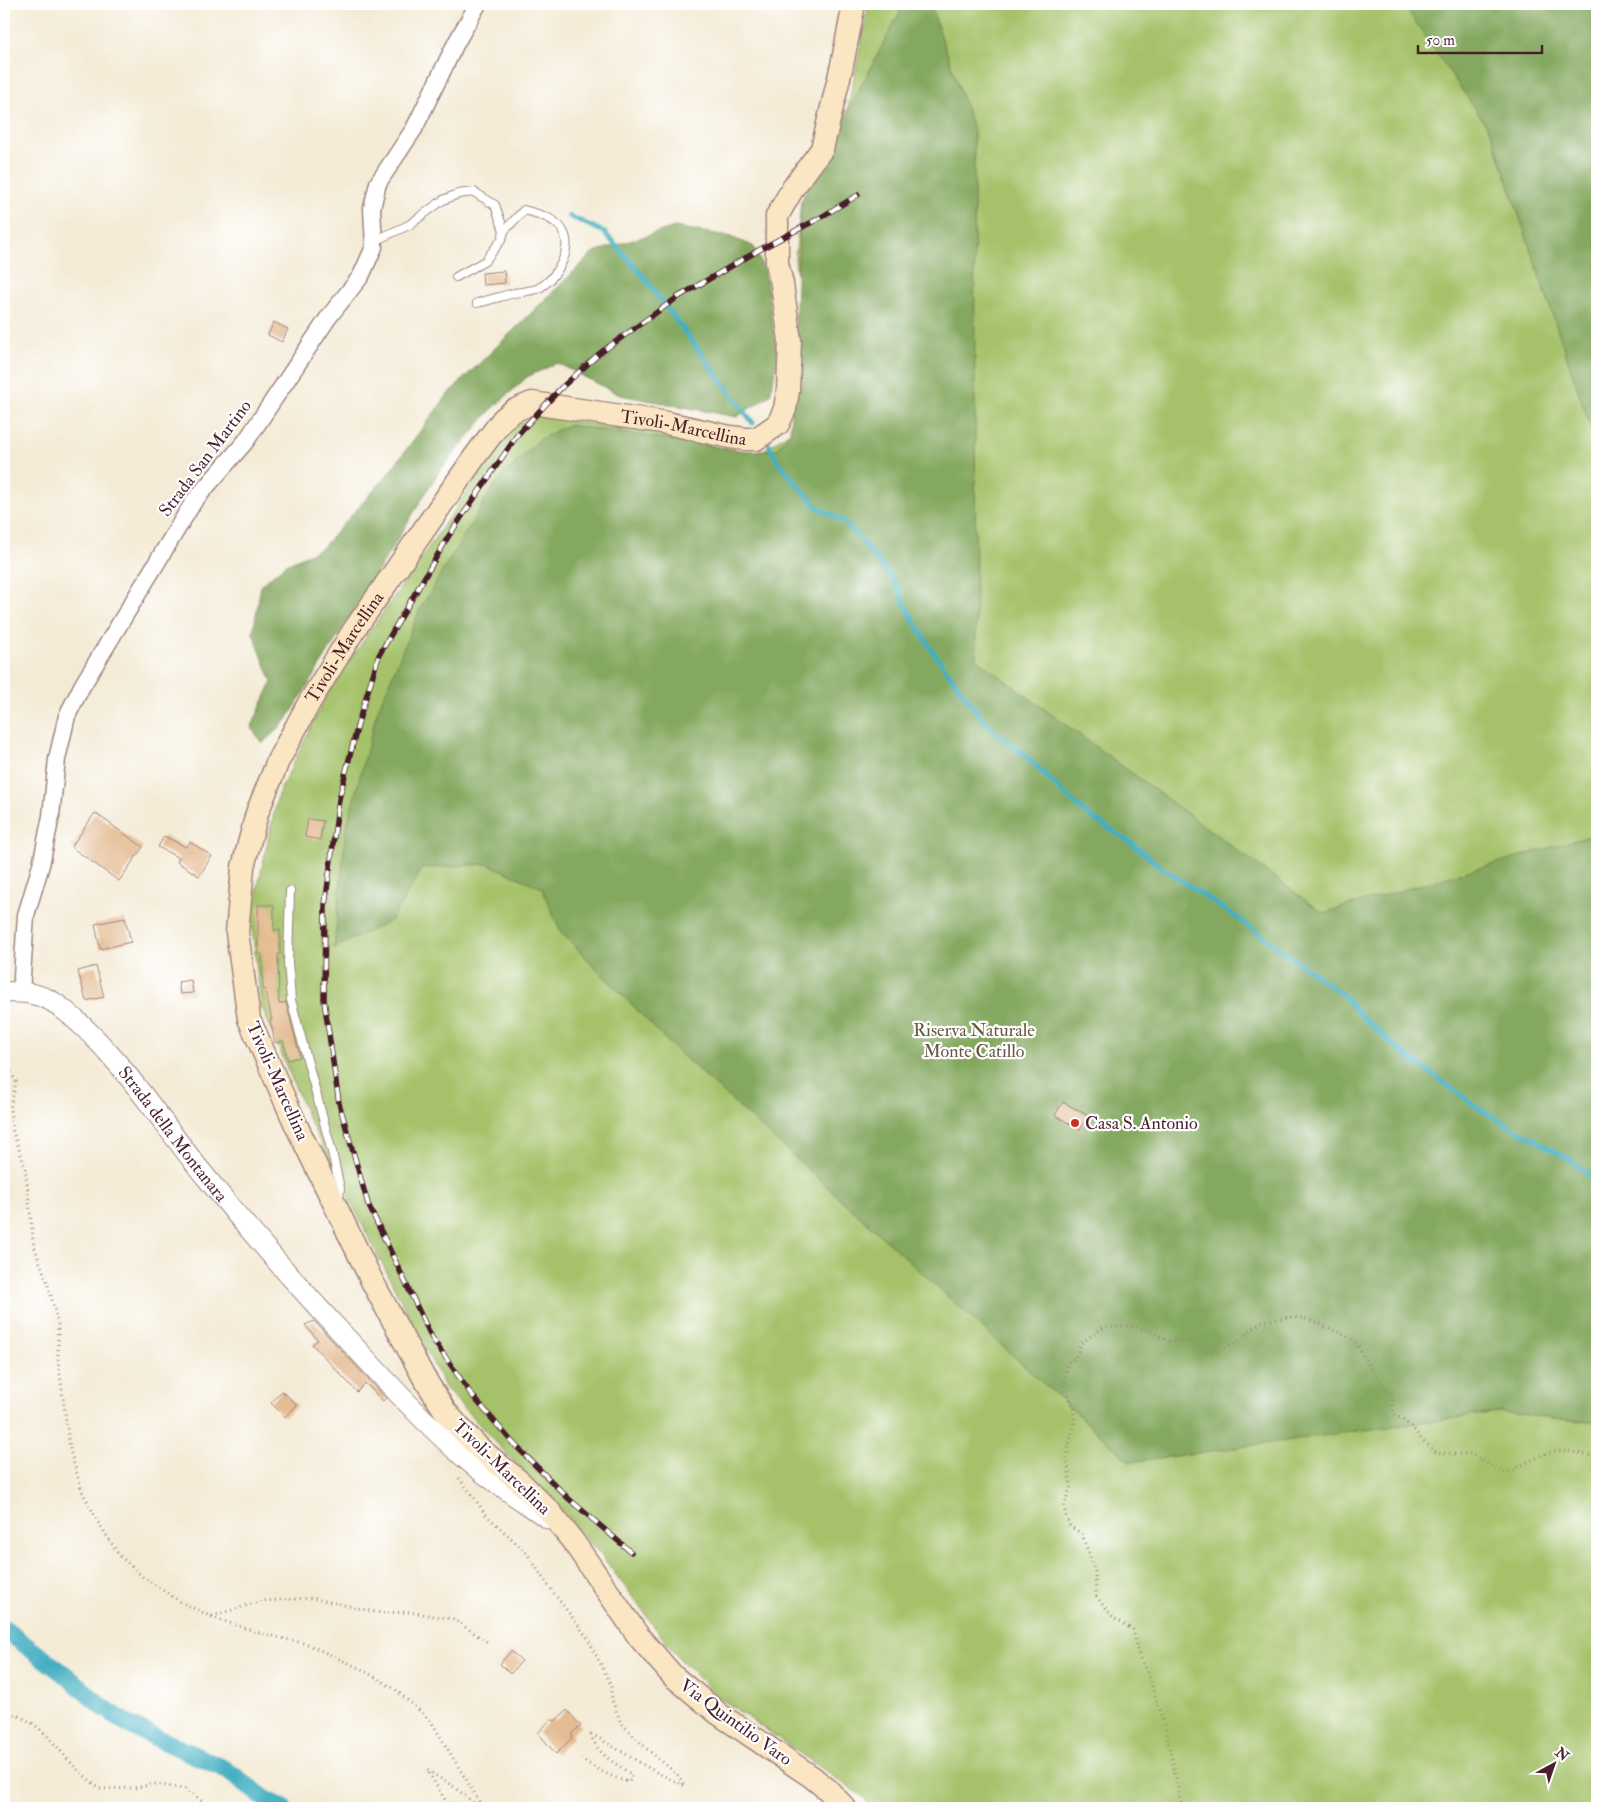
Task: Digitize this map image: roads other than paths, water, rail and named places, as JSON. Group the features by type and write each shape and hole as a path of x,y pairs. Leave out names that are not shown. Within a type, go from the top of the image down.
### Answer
{"main road":[{"name":"Tivoli-Marcellina","path":"565,1531 542,1503 480,1449 445,1411 419,1368 372,1281 338,1212 296,1125 249,1019 237,932 244,867 257,813 278,761 310,701 354,630 476,456 504,419 513,411 532,403 662,422 745,439 756,439 778,424 785,409 788,390 790,341 777,263 777,216 793,188 822,148 842,65 854,4"},
{"name":"Via Quintilio Varo","path":"565,1531 639,1637 678,1681 719,1714 812,1777 845,1808"}],"street":[{"name":"Strada San Martino","path":"13,992 26,915 41,865 51,816 57,758 67,716 82,686 194,501 246,441 328,318 361,276 374,248 372,208 378,183 414,129 456,43 478,4"},
{"name":"Strada della Montanara","path":"13,992 41,996 54,1003 103,1048 127,1075 182,1148 226,1201 320,1310 398,1394 451,1446 499,1486 565,1531"}],"lane":[{"path":"374,241 409,225 443,200 458,194 474,192 495,205 504,231"},
{"path":"456,277 485,261 502,239 504,231 524,210 542,215 553,221 563,231 566,243 564,259 556,273 537,288 477,303"},
{"path":"290,891 288,962 290,1000 340,1188 338,1212"}],"waterway":[{"path":"569,216 604,232 643,276 753,423"},
{"path":"768,442 778,462 817,507 843,521 894,581 912,618 932,650 994,732 1030,760 1088,815 1133,844 1158,865 1239,919 1343,995 1361,1016 1403,1053 1483,1111 1571,1160 1597,1182"},
{"path":"4,1629 67,1676 104,1708 131,1726 225,1769 268,1801 283,1808"}],"railway":[{"path":"631,1552 569,1499 512,1442 471,1394 432,1338 368,1204 339,1103 324,1000 325,905 339,799 359,720 379,655 448,537 518,434 561,388 600,353 678,297 858,195"}],"place":[{"name":"Casa S. Antonio","path":"1075,1123"}],"park label":[{"name":"Riserva Naturale Monte Catillo","path":"974,1040"}]}
